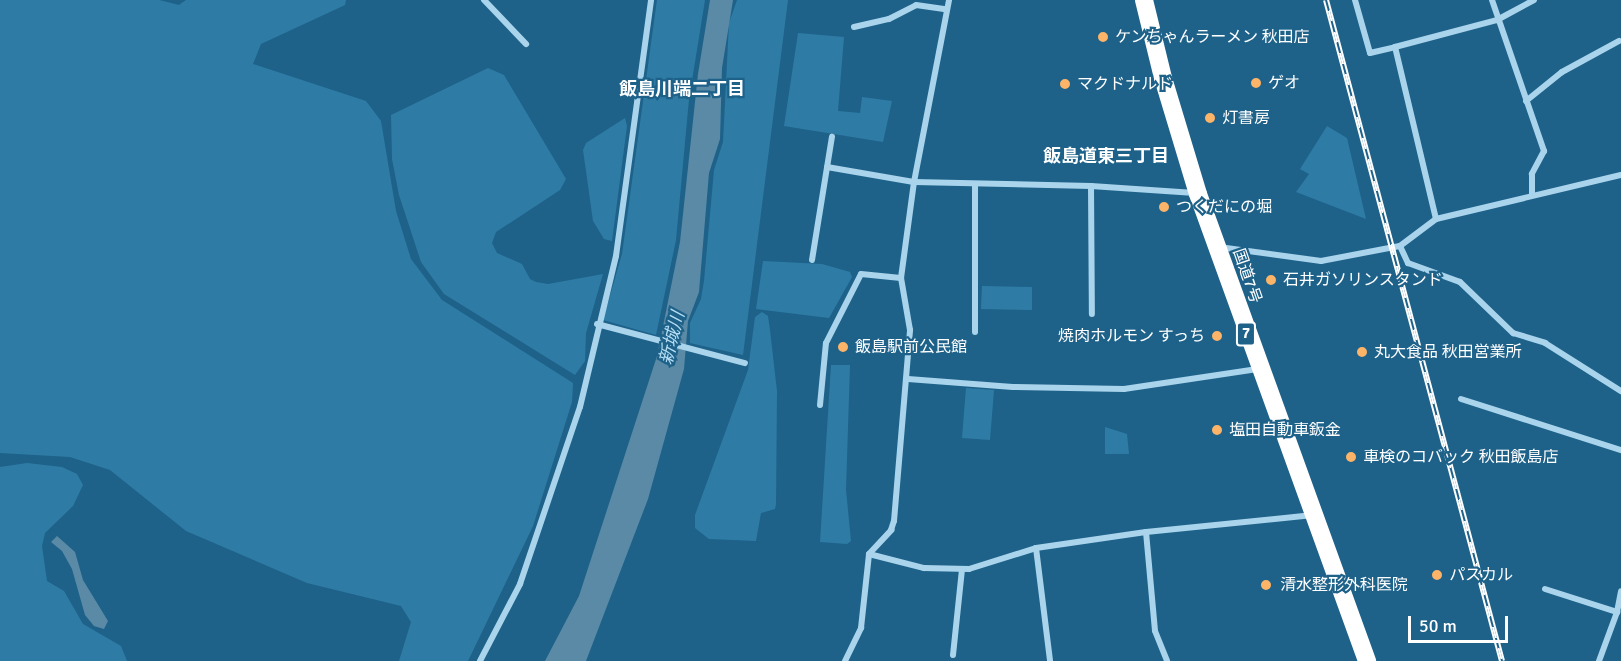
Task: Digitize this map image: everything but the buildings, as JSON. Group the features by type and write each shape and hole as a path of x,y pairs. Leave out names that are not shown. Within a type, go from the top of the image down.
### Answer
{"highway":[{"name":"国道7号","path":"1144,0 1163,78 1198,194 1259,369 1367,661"}],"street":[{"path":"484,0 526,44"},
{"path":"480,661 520,584 552,497 580,407 597,324 616,256 651,0"},
{"path":"845,661 861,628 868,555 891,530 894,521 908,378 910,330 901,278 914,182 949,0"},
{"path":"1355,0 1370,53 1497,20 1534,0"},
{"path":"1492,0 1544,151 1532,174 1532,195"},
{"path":"854,27 889,20 916,5 946,9"},
{"path":"1526,101 1562,72 1619,41"},
{"path":"1395,47 1436,219"},
{"path":"812,260 832,137"},
{"path":"827,167 914,182 1091,186 1198,194"},
{"path":"1216,246 1284,259 1321,261 1400,246 1436,219 1621,175"},
{"path":"975,185 975,332"},
{"path":"1091,186 1092,314"},
{"path":"1400,246 1408,263 1460,282 1513,333 1545,343 1621,391"},
{"path":"820,405 826,343 861,274 901,278"},
{"path":"597,324 608,329 745,363"},
{"path":"908,378 1013,387 1124,389 1259,369"},
{"path":"1461,399 1621,450"},
{"path":"868,555 924,568 962,569 1036,548 1146,532 1314,515"},
{"path":"1146,532 1155,632 1167,661"},
{"path":"1036,548 1050,661"},
{"path":"953,655 962,569"},
{"path":"1545,589 1617,612"},
{"path":"1599,661 1617,612 1621,591"}],"shaded area":[{"path":"0,0 159,0 179,5 186,0 346,0 345,5 261,44 253,64 366,101 381,121 396,211 411,259 442,300 573,383 572,402 533,526 468,661 399,661 411,622 401,606 307,583 186,531 110,470 70,457 0,453"},
{"path":"657,0 705,0 689,99 676,240 656,335 603,320 622,254"},
{"path":"737,0 788,0 743,355 690,343 690,323 701,299 704,281 714,170 723,142 729,23"},
{"path":"798,33 844,37 838,111 860,113 862,97 892,101 883,142 784,126"},
{"path":"488,68 504,75 566,179 560,190 496,232 492,243 497,253 522,264 530,279 536,282 548,284 603,274 586,333 585,361 575,375 444,294 421,262 399,195 392,159 391,115"},
{"path":"625,118 627,126 612,241 604,239 593,221 583,150 586,143"},
{"path":"1327,126 1347,138 1366,219 1296,192 1309,174 1300,169"},
{"path":"763,261 822,264 850,272 852,277 829,318 756,309"},
{"path":"982,286 1032,287 1032,310 981,309"},
{"path":"762,312 768,316 777,391 775,509 761,513 756,541 709,539 695,528 695,515 748,370 755,317"},
{"path":"831,365 850,365 846,490 851,541 847,544 820,542"},
{"path":"966,388 994,390 990,440 962,438"},
{"path":"1105,427 1127,434 1129,454 1105,454"},
{"path":"27,463 62,467 77,474 83,485 73,506 45,533 42,546 47,581 64,591 83,624 121,646 127,661 0,661 0,467"}],"water":[{"name":"新城川","path":"710,0 733,0 722,68 720,139 709,173 699,292 688,321 684,369 648,499 586,661 545,661 579,596 657,356 680,242 698,74"},
{"path":"57,536 75,552 83,580 108,621 104,629 94,626 85,615 72,569 62,551 51,542"}],"railway":[{"path":"1326,0 1502,661"}],"place":[{"name":"ケンちゃんラーメン 秋田店","path":"1103,37"},
{"name":"ゲオ","path":"1256,83"},
{"name":"マクドナルド","path":"1065,84"},
{"name":"灯書房","path":"1210,118"},
{"name":"つくだにの堀","path":"1164,207"},
{"name":"石井ガソリンスタンド","path":"1271,280"},
{"name":"焼肉ホルモン すっち","path":"1217,336"},
{"name":"飯島駅前公民館","path":"843,347"},
{"name":"丸大食品 秋田営業所","path":"1362,352"},
{"name":"塩田自動車鈑金","path":"1217,430"},
{"name":"車検のコバック 秋田飯島店","path":"1351,457"},
{"name":"パスカル","path":"1437,575"},
{"name":"清水整形外科医院","path":"1266,585"}],"district":[{"name":"飯島川端二丁目","path":"682,89"},
{"name":"飯島道東三丁目","path":"1106,156"}]}
